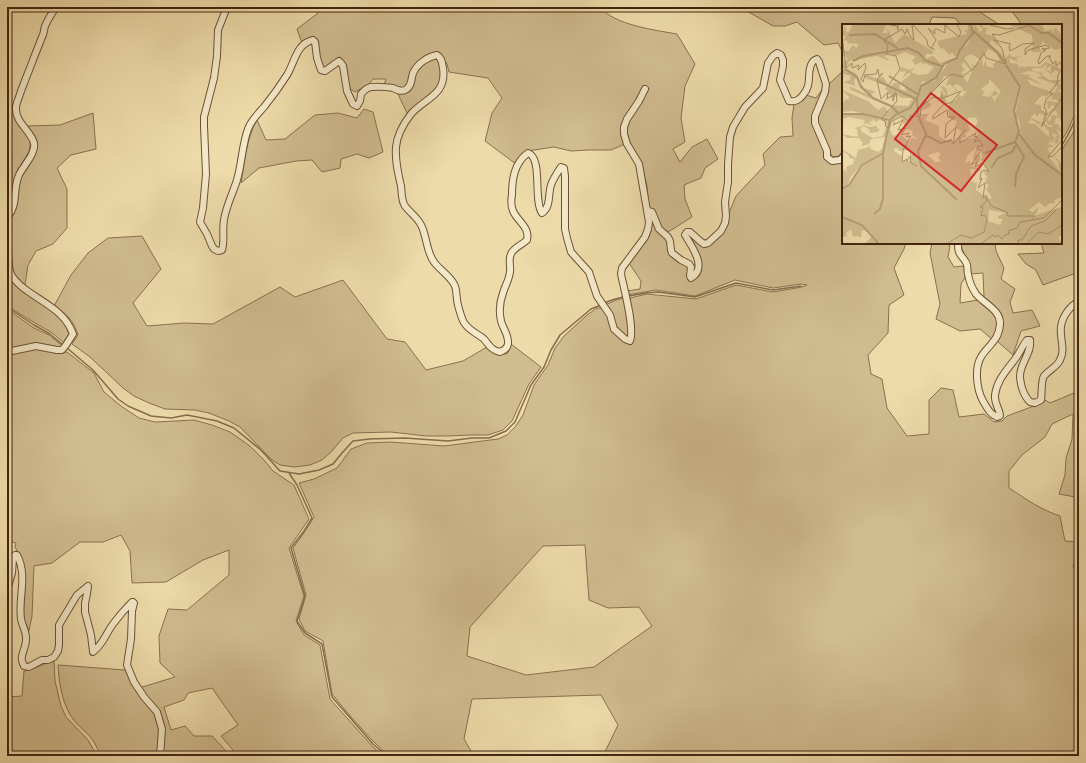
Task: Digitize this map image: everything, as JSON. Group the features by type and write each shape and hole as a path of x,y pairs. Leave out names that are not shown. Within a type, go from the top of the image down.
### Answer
{"street":[{"path":"7,218 15,201 18,178 34,147 33,140 18,116 16,106 47,22 56,7"},
{"path":"227,7 218,30 214,78 204,117 206,174 203,208 200,222 214,249 218,251 222,250 224,246 224,218 238,179 245,137 248,129 252,121 287,75 300,48 304,44 313,40 315,42 317,58 321,70 325,71 339,61 342,62 347,91 353,104 357,106 360,101 361,94 369,88 388,88 405,91 409,87 413,73 417,67 432,56 440,56 444,70 443,82 433,96 410,115 404,124 398,140 396,153 397,168 402,199 422,225 434,262 456,286 457,300 464,323 483,339 494,351 500,352 508,346 508,339 501,321 500,313 501,298 510,273 509,256 527,240 528,236 527,229 514,213 512,208 512,184 514,173 521,159 528,153 533,157 537,174 539,204 542,213 544,212 548,203 550,187 556,173 561,167 564,168 565,219 567,238 571,252 589,272 597,296 610,315 614,329 625,340 630,341 630,319 621,274 622,268 645,237 649,222 639,164 627,144 624,134 624,126 645,89"},
{"path":"648,211 652,212 659,229 668,237 672,253 689,264 690,276 693,278 696,274 699,260 696,251 686,235 687,232 690,232 704,244 708,243 721,232 726,216 725,202 728,182 730,137 733,127 746,108 763,88 768,63 777,53 781,55 783,60 780,80 789,101 794,102 799,100 805,93 808,86 810,68 813,61 817,59 819,62 826,84 825,92 815,116 814,123 827,151 827,156 832,161 840,160 842,158"},
{"path":"7,188 13,208"},
{"path":"7,240 11,274 14,279 24,289 63,316 73,334 62,350 36,346 7,352"},
{"path":"958,244 960,252 967,265 973,289 977,296 991,307 1000,319 998,335 981,356 978,363 977,385 981,397 991,415 996,417 1000,416 995,403 997,388 1004,372 1027,340 1030,340 1031,345 1021,368 1020,381 1024,394 1030,402 1035,403 1041,400 1042,382 1044,376 1061,360 1061,322 1073,305 1079,302"},
{"path":"7,590 12,573 13,558 17,555 23,572 21,619 27,635 21,661 24,666 29,667 42,660 48,660 58,651 59,625 77,595 88,586 85,612 91,635 93,652 100,646 119,617 132,602 134,603 132,611 132,639 127,665 134,682 157,712 162,729 160,756"}],"shaded area":[{"path":"315,7 600,7 606,13 615,18 636,26 677,34 695,64 685,86 681,118 685,142 673,149 680,162 692,147 707,139 718,159 705,168 701,178 684,185 685,199 692,217 668,232 660,226 649,208 647,186 643,170 628,138 625,119 625,144 611,150 571,151 554,147 527,151 516,164 485,141 492,113 502,98 488,78 449,72 447,64 440,54 428,55 404,88 384,85 386,79 373,79 369,84 355,92 349,88 343,62 323,68 321,65 317,41 302,43 297,29 318,13"},
{"path":"740,7 972,7 998,24 960,24 955,18 932,17 929,24 842,24 842,51 838,43 824,45 797,22 785,26 773,26"},
{"path":"1009,7 1079,7 1079,105 1062,140 1062,24 1021,24"},
{"path":"433,58 441,65 440,83 430,94 407,113 397,92 406,93 410,91 418,70"},
{"path":"842,72 842,152 839,156 833,157 817,122 819,111 829,84"},
{"path":"822,90 824,92 813,118 833,162 842,163 842,244 906,244 894,268 904,295 889,305 888,333 868,355 871,374 882,379 887,408 907,436 929,434 929,400 941,388 953,390 959,417 984,414 994,422 1002,421 1007,416 1034,406 1045,400 1050,403 1079,391 1079,492 1075,497 1059,494 1065,475 1066,458 1072,439 1073,414 1052,424 1045,437 1022,455 1009,471 1009,488 1040,507 1060,516 1065,541 1079,542 1079,557 1073,565 1079,584 1079,756 603,756 618,725 601,695 472,699 464,739 474,756 389,756 373,741 332,694 323,641 305,631 299,619 306,595 293,548 314,517 299,483 314,479 337,468 351,449 367,443 391,442 444,446 498,439 507,435 515,427 523,415 534,385 548,365 555,348 564,336 597,308 603,308 611,325 632,342 633,320 630,298 647,294 696,299 736,285 773,292 807,285 801,284 773,288 735,280 695,296 656,290 627,295 627,291 640,289 641,281 629,263 649,235 649,214 668,241 668,244 689,268 688,274 699,271 687,236 688,233 700,243 712,242 729,213 736,196 765,165 763,154 780,137 793,136 792,118 794,104 806,95 816,98","holes":["585,545 589,600 608,608 639,607 652,626 594,667 526,675 467,656 470,627 543,546"]},
{"path":"7,102 13,106 14,114 30,139 29,152 17,171 13,201 7,182"},
{"path":"364,109 373,112 383,152 369,158 357,154 341,159 340,168 322,172 312,160 296,161 259,168 241,183 250,135 257,120 266,140 285,139 315,115 338,113 357,118"},
{"path":"93,113 96,149 71,155 57,168 67,189 67,228 53,244 36,251 28,265 25,285 16,277 13,271 7,223 16,204 21,178 37,148 34,134 27,126 60,125"},
{"path":"1079,118 1079,272 1043,285 1036,270 1026,264 1018,254 1044,253 1041,244 1062,244 1062,150 1073,133"},
{"path":"142,236 161,269 133,303 147,326 184,323 213,324 280,287 295,297 343,280 387,339 405,342 426,370 463,361 487,347 497,354 502,355 508,353 511,344 541,367 529,384 512,421 503,430 488,435 448,436 426,436 391,432 353,433 343,438 322,460 310,465 294,467 280,465 272,460 240,427 229,421 209,413 195,410 165,409 134,396 123,388 90,357 72,344 78,335 74,326 66,315 54,306 71,275 88,253 108,238"},
{"path":"932,244 948,244 950,246 948,257 954,267 964,266 966,276 961,284 960,303 978,300 995,315 998,328 993,340 980,329 960,331 936,319 940,304 930,253"},
{"path":"961,244 995,244 996,251 1004,268 1001,279 1015,289 1010,302 1013,313 1032,310 1040,326 1021,331 1013,355 997,341 1001,332 991,305 984,297 983,273 970,274"},
{"path":"7,271 12,282 17,287 24,293 48,307 61,318 69,335 64,343 51,332 7,306"},
{"path":"625,298 629,320 629,339 615,328 605,305"},
{"path":"7,309 34,328 49,335 63,346 59,348 7,350"},
{"path":"40,347 67,352 94,373 104,392 139,418 155,422 194,420 230,432 250,446 273,471 294,485 309,519 289,548 304,596 296,621 304,635 320,645 330,699 383,756 238,756 221,736 238,725 212,688 188,693 184,700 164,707 171,730 185,726 194,736 212,736 228,753 228,756 162,756 163,726 158,709 139,688 175,677 160,663 159,636 168,609 187,610 229,575 229,550 203,560 166,582 132,583 130,551 121,535 103,542 80,542 52,563 34,566 32,616 29,631 23,618 25,573 22,561 15,547 16,543 7,541 7,355"},
{"path":"54,660 55,681 61,706 66,717 88,740 97,756 7,756 7,697 22,696 24,671"},
{"path":"58,665 125,670 132,683 156,713 161,729 159,756 101,756 88,734 75,722 66,707 60,686"}],"waterway":[{"path":"1062,145 1079,112"},
{"path":"629,296 658,292 695,297 736,283 773,290 801,286"},
{"path":"604,303 623,297"},
{"path":"67,348 93,370 118,399 128,406 151,416 171,418 187,415 217,421 234,428 261,450 280,471 299,474 319,470 333,464 353,441 405,438 448,441 472,438 489,438 506,431 515,422 531,385 544,367 551,350 560,335 591,309 601,305"},
{"path":"7,307 50,334 64,346"},
{"path":"289,473 297,485 312,518 291,548 305,596 297,621 305,633 322,644 332,697 373,744 387,756"}]}
